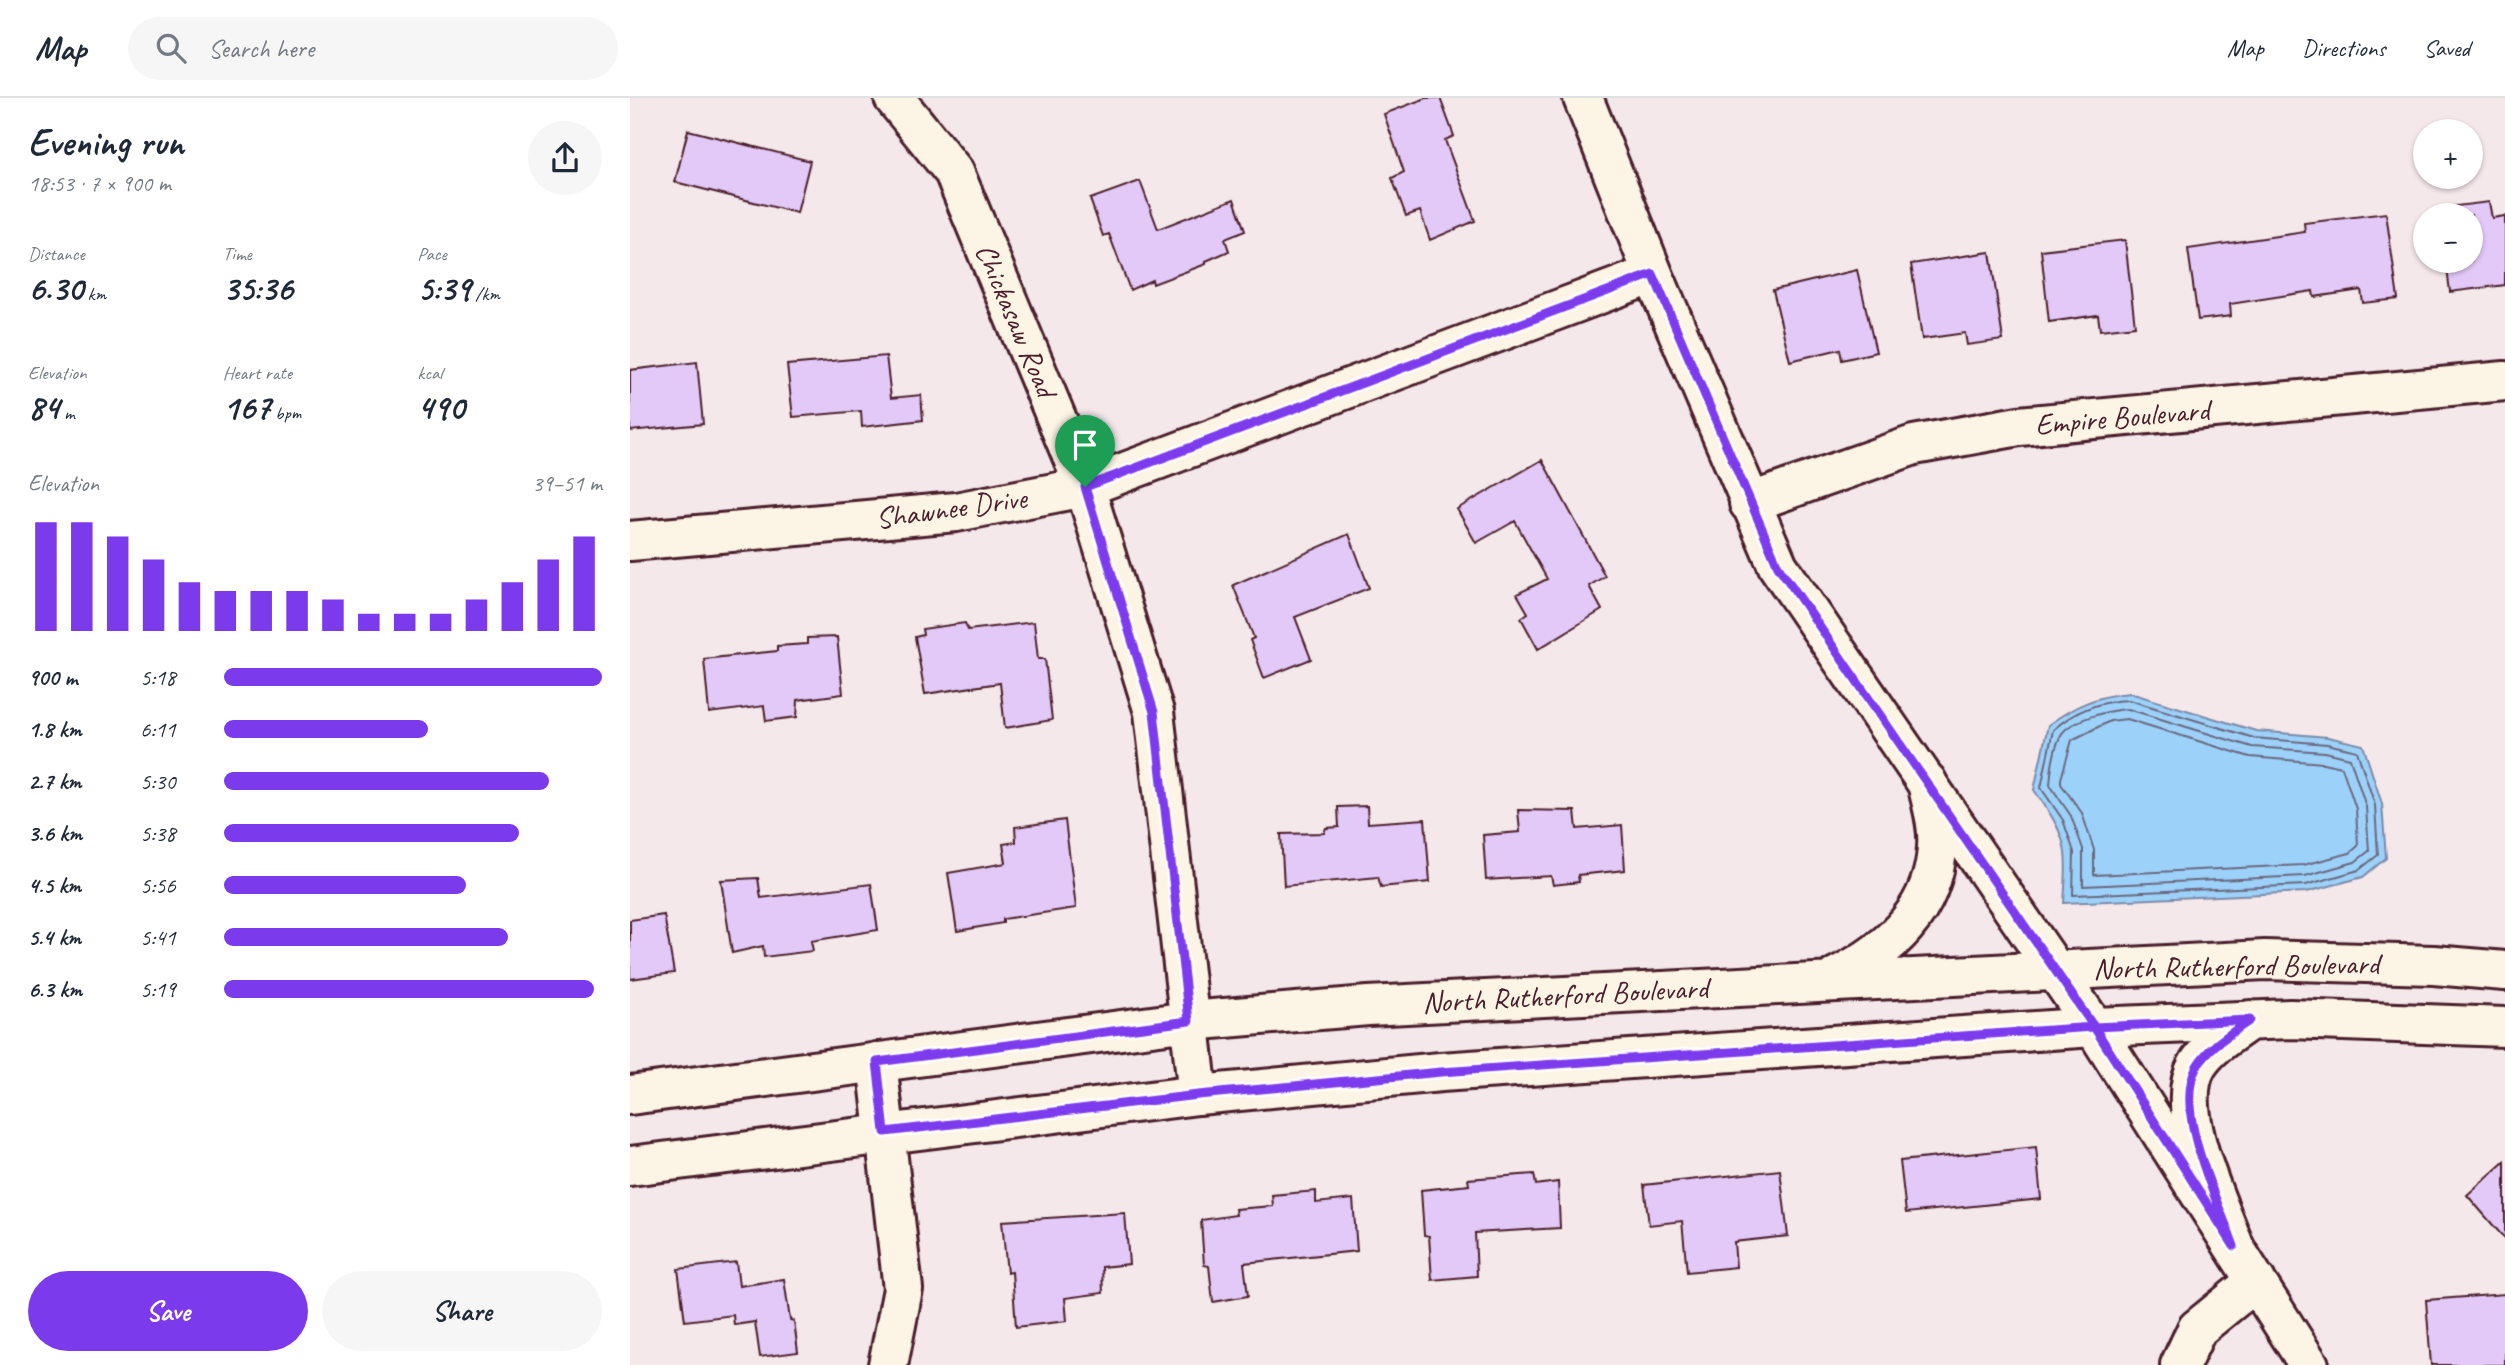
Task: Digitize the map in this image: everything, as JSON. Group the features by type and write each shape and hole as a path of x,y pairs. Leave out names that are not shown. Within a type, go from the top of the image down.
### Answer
{"street":[{"name":"Chickasaw Road","path":"894,98 954,172 1085,487 1154,712 1198,1095"},
{"path":"1583,98 1653,274 1778,566 2094,1027 2309,1365"},
{"name":"Shawnee Drive","path":"630,541 956,512 1085,487 1653,274"},
{"name":"Empire Boulevard","path":"1749,503 1914,445 2019,426 2505,381"},
{"path":"1828,981 1884,950 1908,921 1927,890 1938,846 1927,782"},
{"name":"North Rutherford Boulevard","path":"630,1095 1189,1021 1368,1006 2265,960 2434,965 2505,971"},
{"path":"2234,1246 2194,1134 2190,1087 2199,1063 2209,1051 2250,1020"},
{"name":"North Rutherford Boulevard","path":"630,1166 885,1132 1198,1095 1441,1072 2094,1027 2250,1020 2505,1027"},
{"path":"877,1062 904,1289 888,1365"},
{"path":"2180,1365 2197,1329 2256,1281"}],"water":[{"path":"2130,693 2256,731 2328,737 2363,745 2382,804 2386,858 2363,877 2307,892 2064,903 2066,868 2063,843 2054,820 2034,790 2048,725 2087,703 2107,696"}],"building":[{"path":"1426,98 1440,98 1454,136 1445,140 1475,221 1430,240 1420,211 1406,216 1392,178 1404,172 1384,114"},
{"path":"688,130 810,161 797,213 675,182"},
{"path":"1140,181 1158,229 1234,199 1245,231 1225,239 1229,251 1206,261 1206,264 1153,284 1152,280 1130,290 1109,234 1103,236 1090,199"},
{"path":"2489,202 2492,218 2505,216 2505,285 2450,292 2448,273 2483,273 2483,203 2481,203"},
{"path":"2386,213 2398,299 2363,303 2361,290 2314,297 2313,291 2230,304 2231,316 2198,320 2188,249 2305,232 2304,223"},
{"path":"2125,240 2135,326 2100,330 2098,315 2049,322 2041,250"},
{"path":"1990,252 2003,340 1967,345 1965,333 1922,339 1911,264"},
{"path":"1857,270 1876,352 1842,360 1840,349 1790,361 1773,290"},
{"path":"886,356 891,398 921,395 923,420 862,427 861,411 793,417 787,365"},
{"path":"697,362 703,424 630,431 630,370"},
{"path":"1542,460 1605,576 1589,586 1602,610 1538,649 1521,618 1528,613 1517,594 1547,579 1515,521 1476,543 1457,509"},
{"path":"1349,534 1369,588 1295,617 1311,659 1264,678 1250,640 1254,638 1233,585"},
{"path":"1034,622 1038,659 1045,659 1052,720 1005,728 1000,683 925,694 915,637 923,635 922,629 965,623 968,630"},
{"path":"837,637 843,694 798,700 797,717 766,721 764,706 709,713 704,659 777,651 777,646 807,644 807,638"},
{"path":"1367,806 1368,823 1425,819 1430,882 1381,887 1378,877 1284,886 1281,834 1324,833 1326,828 1339,827 1338,807"},
{"path":"1518,810 1575,811 1577,829 1622,825 1625,870 1578,875 1579,882 1553,885 1551,876 1486,880 1483,835 1520,832"},
{"path":"1065,820 1076,908 1003,919 1003,923 957,931 948,873 1006,863 1003,844 1016,842 1015,827"},
{"path":"758,878 761,898 871,884 878,930 811,941 813,951 764,957 763,946 732,953 721,880"},
{"path":"664,915 674,973 630,979 630,920"},
{"path":"2036,1147 2041,1199 1906,1213 1900,1161"},
{"path":"2505,1161 2505,1239 2467,1195"},
{"path":"1780,1170 1788,1236 1734,1242 1736,1267 1687,1272 1682,1221 1649,1225 1644,1185"},
{"path":"1534,1174 1536,1185 1558,1182 1560,1228 1475,1233 1477,1276 1432,1280 1429,1236 1424,1235 1421,1190 1469,1185 1468,1179"},
{"path":"1316,1191 1316,1203 1353,1199 1357,1251 1244,1263 1248,1296 1213,1302 1209,1266 1204,1265 1201,1220 1236,1215 1235,1209 1273,1206 1272,1195"},
{"path":"1125,1213 1129,1264 1102,1267 1103,1293 1065,1298 1067,1321 1016,1327 1012,1272 1007,1273 1002,1221"},
{"path":"736,1262 739,1286 784,1279 798,1352 760,1357 755,1322 734,1325 733,1315 685,1321 678,1269"},
{"path":"2505,1294 2505,1365 2431,1365 2426,1300"}],"route":[{"path":"1085,487 1154,712 1189,1021 877,1062 885,1132 1198,1095 1441,1072 2094,1027 2234,1246 2194,1134 2189,1101 2193,1074 2199,1063 2209,1051 2250,1020 2094,1027 1778,566 1653,274 1085,487"}]}
